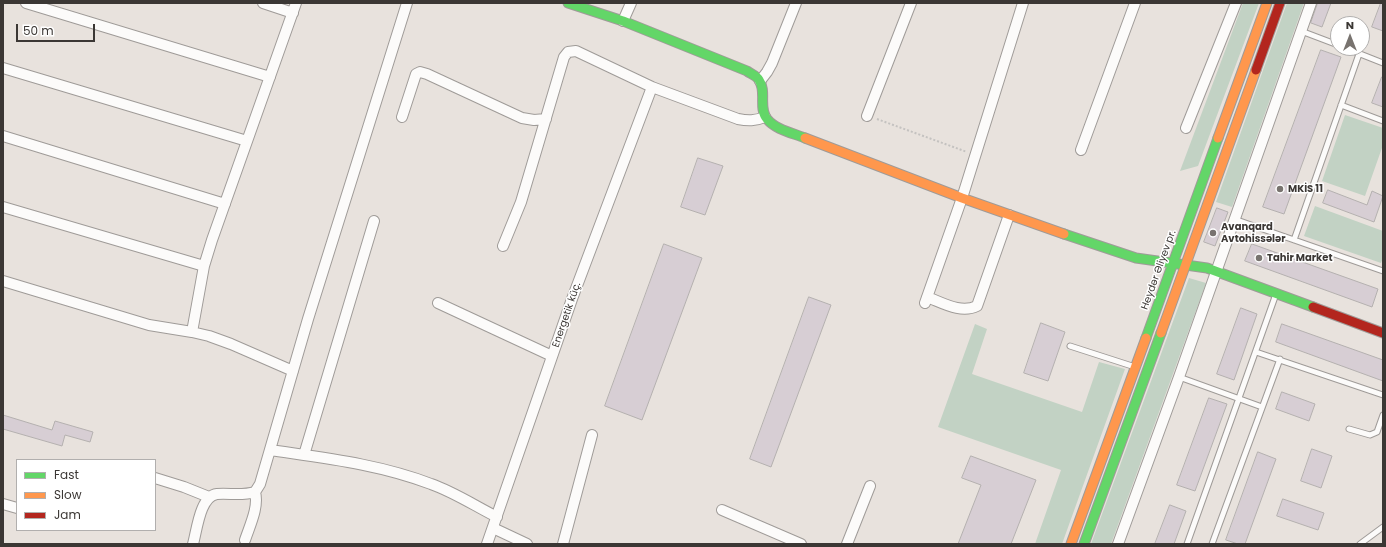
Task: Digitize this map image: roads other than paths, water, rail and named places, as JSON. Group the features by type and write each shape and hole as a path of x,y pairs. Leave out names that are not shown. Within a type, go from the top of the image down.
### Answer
{"main road":[{"path":"568,3 623,22 748,71 760,81 762,89 762,110 765,117 772,124 782,129 962,198 1112,251 1136,258 1199,266 1216,271 1382,331"},
{"name":"Heydər Əliyev pr.","path":"1071,544 1267,3"},
{"path":"1084,544 1280,3"}],"street":[{"path":"26,3 270,77"},
{"path":"192,332 204,266 294,8 263,3"},
{"path":"193,544 203,504 209,497 216,494 247,494 255,492 260,484 308,319 407,3"},
{"path":"623,22 631,3"},
{"path":"760,81 772,63 796,3"},
{"path":"868,116 911,3"},
{"path":"1009,215 977,306 970,310 960,310 926,300 962,198 1023,3"},
{"path":"1081,150 1135,3"},
{"path":"1186,128 1236,3"},
{"path":"1118,544 1179,377 1311,3"},
{"path":"503,246 521,202 564,57 568,52 576,51 652,87 738,119 747,121 765,117"},
{"path":"3,68 247,141"},
{"path":"402,117 416,74 420,72 522,118 534,120 546,119"},
{"name":"Energetik küç.","path":"488,544 572,299 652,87"},
{"path":"3,136 225,204"},
{"path":"3,206 204,266"},
{"path":"304,455 374,221"},
{"path":"3,281 149,325 192,332 231,344 293,370"},
{"path":"438,303 552,356"},
{"path":"563,544 592,435"},
{"path":"270,450 362,464 396,472 432,484 497,517"},
{"path":"156,478 209,497"},
{"path":"847,544 870,486"},
{"path":"245,540 256,505 257,498 255,492"},
{"path":"3,504 16,508"},
{"path":"722,510 801,544"},
{"path":"493,528 527,544"}],"lane":[{"path":"1301,31 1330,42"},
{"path":"1294,240 1358,56"},
{"path":"1364,56 1383,63"},
{"path":"1341,105 1383,121"},
{"path":"1234,219 1383,271"},
{"path":"1187,544 1277,294"},
{"path":"1070,346 1135,367"},
{"path":"1256,352 1383,395"},
{"path":"1212,544 1280,359"},
{"path":"1179,377 1262,407"},
{"path":"1349,429 1370,435 1377,432 1383,415"},
{"path":"1360,544 1383,527"}],"place":[{"name":"MKİS 11","path":"1280,189"},
{"name":"Avanqard Avtohissələr","path":"1213,233"},
{"name":"Tahir Market","path":"1259,258"}]}
